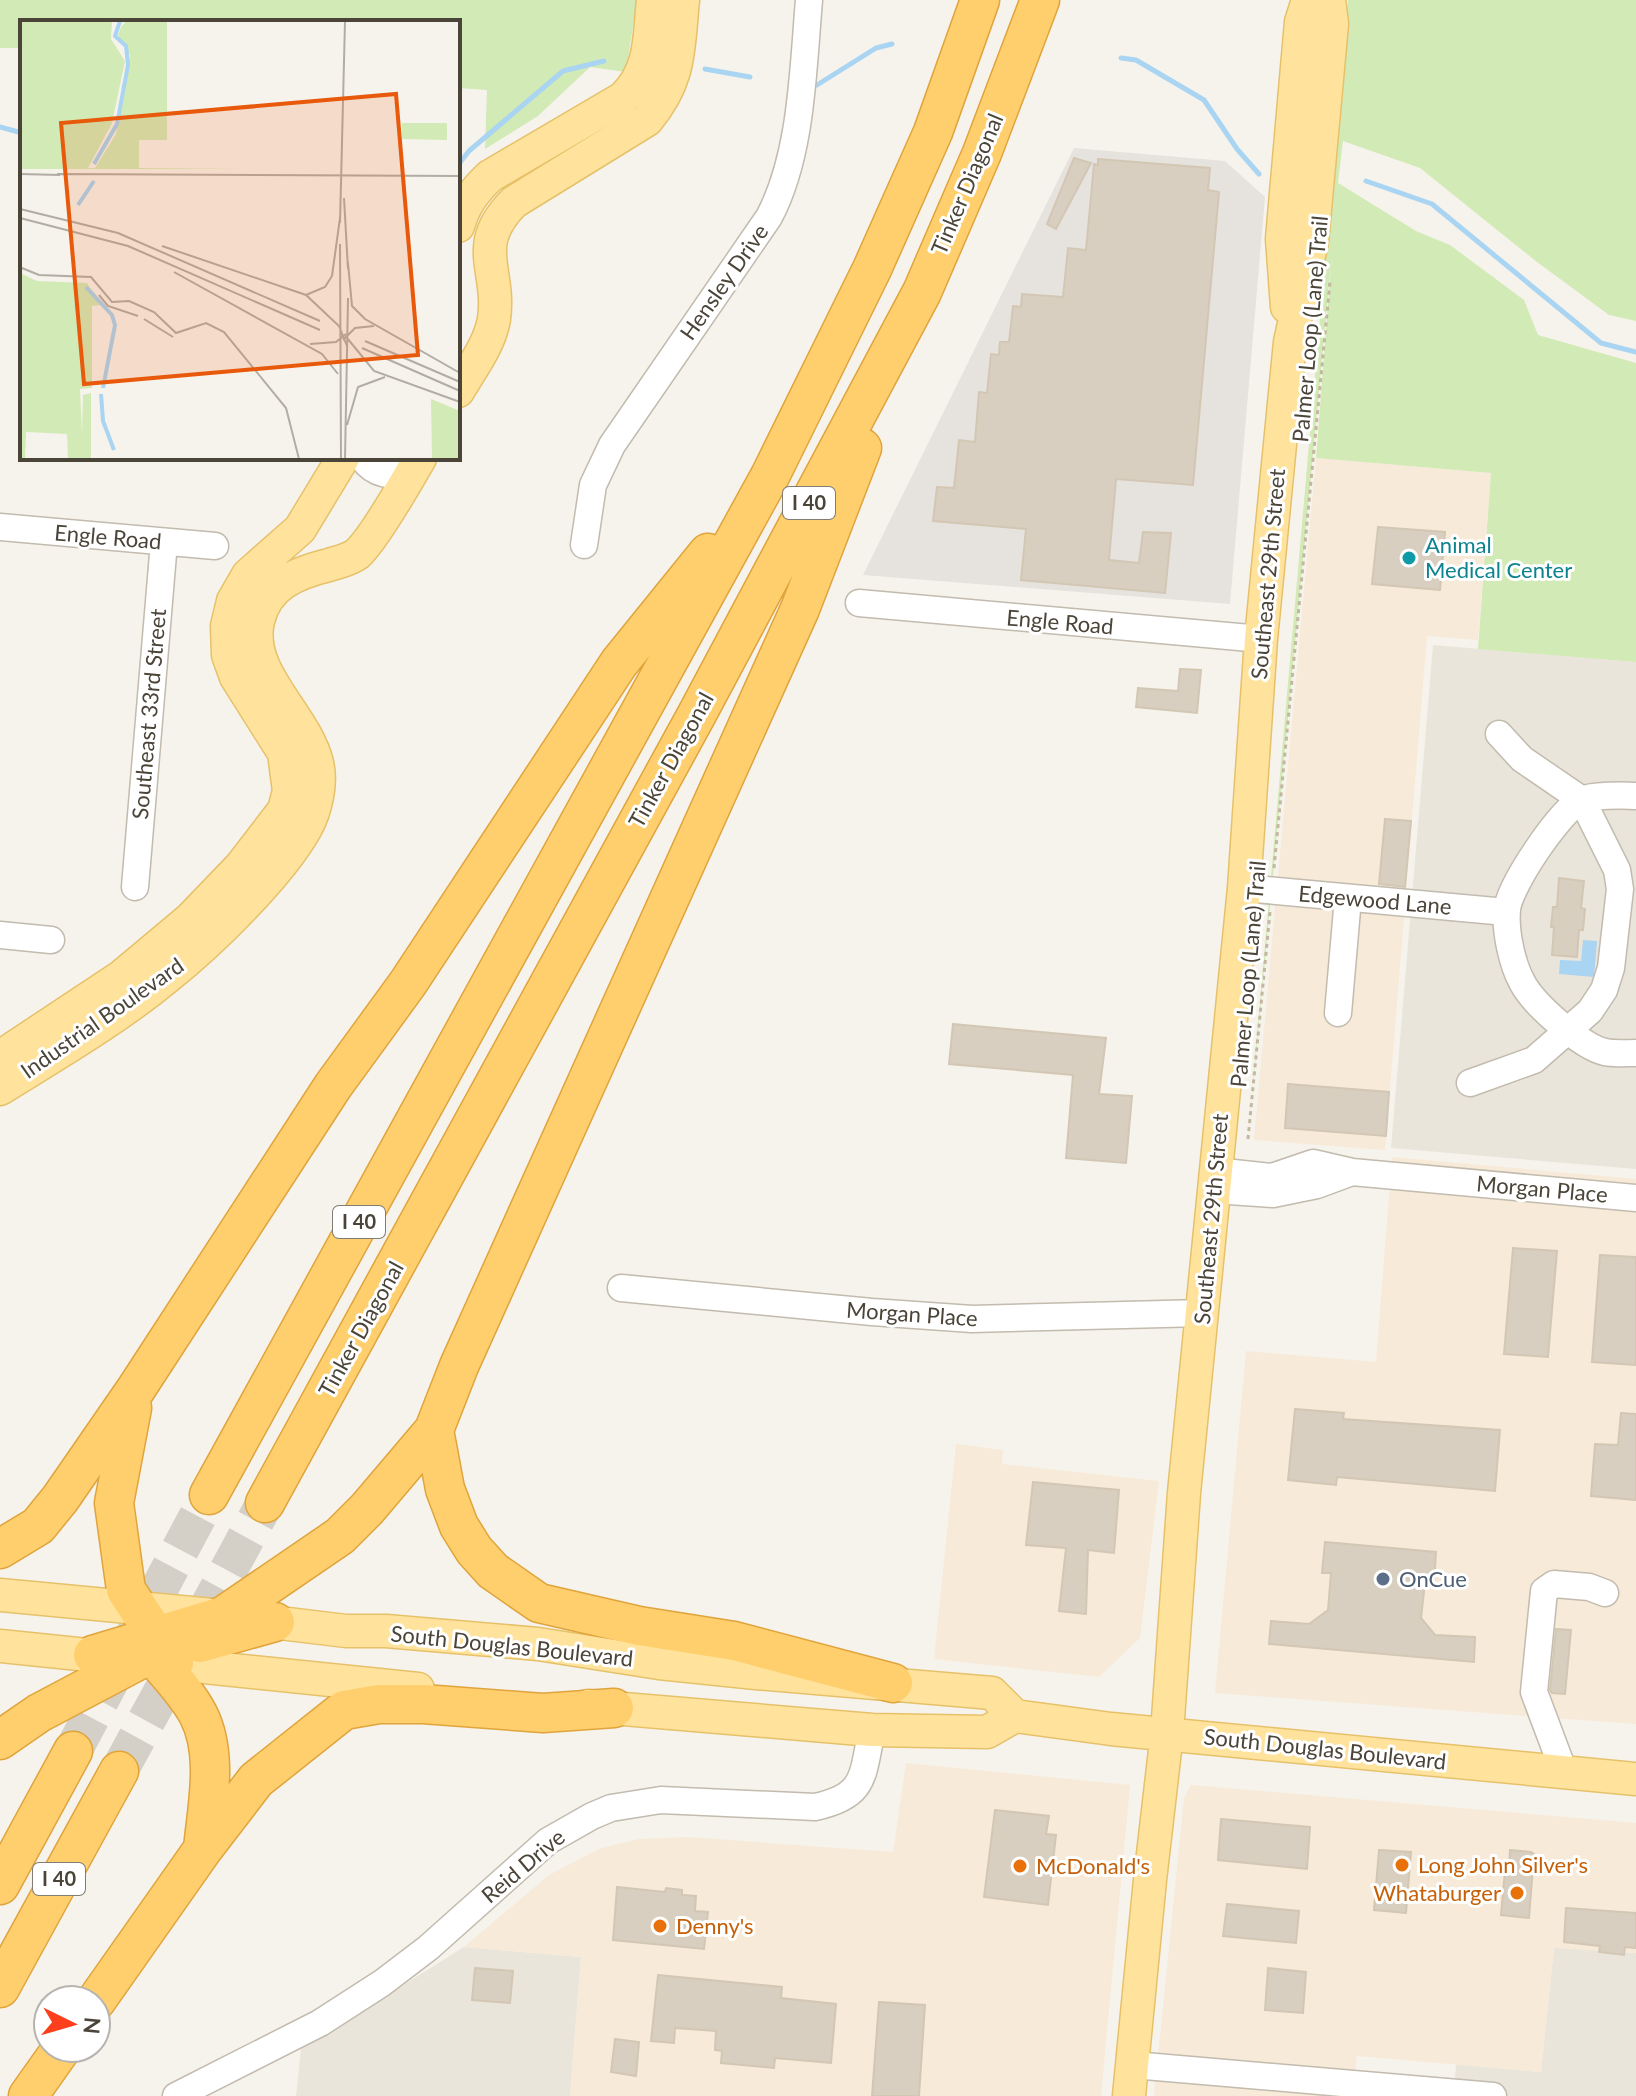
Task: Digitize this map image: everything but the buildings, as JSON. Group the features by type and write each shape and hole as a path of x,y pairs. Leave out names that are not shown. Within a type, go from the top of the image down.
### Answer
{"highway":[{"name":"I 40","path":"209,1495 770,476 879,256 933,132 980,0"},
{"name":"Tinker Diagonal","path":"265,1503 697,714 922,292 982,153 1040,0"},
{"path":"93,1655 223,1616 340,1536 434,1430 459,1366 800,609 922,292"},
{"path":"0,1549 38,1526 60,1499 136,1389 333,1086 408,983 619,663 770,476"},
{"path":"136,1389 114,1503 126,1590 147,1640 200,1718 208,1747 209,1773 203,1849"},
{"path":"434,1430 445,1489 459,1526 474,1550 493,1571 539,1603 639,1626 734,1641 893,1683"},
{"path":"0,1740 147,1640 275,1622"},
{"path":"108,1984 256,1780 344,1710 394,1704 543,1713 614,1708"},
{"name":"I 40","path":"0,1885 73,1751"},
{"name":"I 40","path":"0,1988 119,1771"},
{"path":"28,2096 51,2064"}],"main road":[{"path":"460,220 465,204 476,188 490,176 623,98 636,85 646,66 653,0"},
{"path":"462,376 493,322 495,298 489,258 491,234 500,216 514,202 647,120 662,102 674,79 683,0"},
{"name":"Southeast 29th Street","path":"1290,342 1282,239 1301,22 1308,0"},
{"name":"Southeast 29th Street","path":"1131,2080 1167,1733 1184,1493 1215,1181 1257,895 1261,639 1290,342 1312,242 1332,24 1329,0"},
{"name":"Industrial Boulevard","path":"0,1057 122,976 190,919 241,866 284,810 289,791 284,753 236,677 228,655 227,626 233,601 248,575 300,529 342,460"},
{"name":"Industrial Boulevard","path":"0,1089 91,1032 166,979 252,897 307,826 318,793 318,766 309,739 260,662 256,642 258,622 266,599 284,580 355,555 416,466"},
{"path":"0,1595 147,1640 614,1708 872,1730 987,1732 1015,1716"},
{"name":"South Douglas Boulevard","path":"223,1616 346,1631 386,1631 538,1644 659,1663 992,1693 1015,1716 1636,1779"},
{"path":"0,1646 93,1655"}],"street":[{"name":"Hensley Drive","path":"584,545 593,485 612,445 779,199 794,133 809,0"},
{"path":"364,460 371,469 393,476 416,466"},
{"name":"Engle Road","path":"0,527 215,546"},
{"name":"Southeast 33rd Street","path":"135,887 164,542"},
{"name":"Engle Road","path":"859,603 1261,639"},
{"path":"1470,1083 1534,1060 1590,1011 1604,990 1611,968 1620,889 1617,870 1582,800 1522,759 1499,734"},
{"path":"1636,796 1582,800 1562,818 1525,870 1510,895 1506,912 1522,982 1539,1005 1569,1031 1603,1052 1636,1053"},
{"name":"Edgewood Lane","path":"1257,895 1348,898 1506,912"},
{"path":"1338,1013 1348,898"},
{"path":"0,935 51,940"},
{"name":"Morgan Place","path":"1215,1181 1273,1194 1317,1185 1352,1172 1636,1198"},
{"name":"Morgan Place","path":"621,1288 972,1319 1203,1313"},
{"path":"1564,1772 1534,1692 1544,1591 1554,1584 1589,1587 1605,1593"},
{"name":"Reid Drive","path":"176,2096 320,2023 382,1983 428,1948 548,1841 570,1827 611,1808 661,1800 815,1807 833,1804 854,1792 862,1776 872,1730"},
{"path":"1131,2080 1493,2096"}],"path":[{"name":"Palmer Loop (Lane) Trail","path":"1274,870 1332,269"},
{"name":"Palmer Loop (Lane) Trail","path":"1248,1139 1257,895"}],"shaded area":[{"path":"1074,148 1225,161 1265,197 1230,604 863,575"},
{"path":"1316,458 1491,473 1478,640 1427,636 1385,1150 1254,1140"},
{"path":"1433,645 1636,662 1636,1169 1391,1148"},
{"path":"1392,1157 1636,1179 1636,1724 1215,1693 1246,1351 1376,1362"},
{"path":"956,1444 1003,1450 1002,1464 1159,1481 1140,1638 1099,1677 934,1659"},
{"path":"906,1763 1130,1785 1101,2096 570,2096 581,1957 464,1947 549,1875 601,1848 638,1839 688,1837 893,1852"},
{"path":"1191,1785 1636,1823 1636,1953 1554,1948 1541,2072 1357,2056 1352,2096 1154,2096 1184,1798"},
{"path":"464,1947 581,1957 570,2096 296,2096 301,2049"},
{"path":"1554,1947 1636,1953 1636,2096 1454,2096 1456,2064 1541,2072"}],"green space":[{"path":"0,0 637,0 626,72 590,67 538,116 485,149 487,90 460,88 460,20 20,20 20,48 0,48"},
{"path":"1348,0 1636,0 1636,321 1609,315 1420,168 1343,141 1338,183 1416,231 1450,245 1524,300 1538,335 1636,363 1636,662 1478,649 1491,473 1316,458 1332,254 1248,1139"}],"water":[{"path":"1583,940 1597,941 1594,977 1559,974 1560,960 1581,961"}],"waterway":[{"path":"817,85 876,48 892,44"},
{"path":"1121,58 1136,60 1204,100 1237,149 1259,174"},
{"path":"460,162 469,151 563,71 604,61"},
{"path":"705,69 750,77"},
{"path":"0,127 20,132"},
{"path":"1366,181 1432,204 1601,343 1636,352"}],"tunnel":[{"path":"73,1751 209,1495"},
{"path":"119,1771 265,1503"}],"place":[{"name":"Animal Medical Center","path":"1409,558"},
{"name":"OnCue","path":"1383,1579"},
{"name":"Long John Silver's","path":"1402,1865"},
{"name":"McDonald's","path":"1020,1866"},
{"name":"Whataburger","path":"1517,1893"},
{"name":"Denny's","path":"660,1926"}]}
